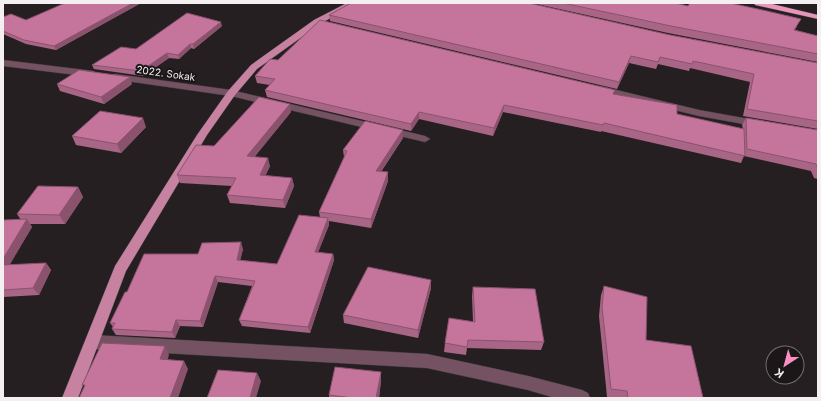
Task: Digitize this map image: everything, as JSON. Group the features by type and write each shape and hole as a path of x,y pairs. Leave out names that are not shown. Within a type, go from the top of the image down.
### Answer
{"highway":[{"path":"758,3 818,17"}],"main road":[{"path":"70,398 120,270 202,135 231,94 254,67 317,22 353,3"}],"street":[{"path":"317,22 332,25"},
{"name":"2022. Sokak","path":"3,63 90,73 231,94 426,139"},
{"path":"592,87 699,113 766,125"},
{"path":"93,342 427,361 528,383 582,398"}],"building":[{"path":"65,3 133,3 54,46 24,40 3,31 3,17 11,14 26,20"},
{"path":"351,3 529,3 670,35 818,63 818,121 747,109 754,74 693,61 692,64 660,57 658,62 631,56 619,82 329,15"},
{"path":"563,3 675,3 688,6 690,3 730,3 801,19 794,30 818,36 818,54 671,26"},
{"path":"187,13 221,22 193,44 190,44 178,55 167,53 141,71 92,65 121,47 136,49"},
{"path":"320,20 615,90 613,94 677,105 677,114 744,129 745,156 604,123 603,125 504,105 494,128 419,112 411,124 265,90 275,79 255,76 270,59 278,60"},
{"path":"79,70 130,77 101,97 57,84"},
{"path":"259,97 290,104 247,156 268,158 260,175 292,178 283,200 227,195 236,178 177,175 196,145 214,146"},
{"path":"100,111 143,118 117,144 72,136"},
{"path":"746,118 818,130 818,169 816,164 747,149"},
{"path":"365,121 403,130 376,171 388,172 371,219 319,212 347,151 343,150"},
{"path":"38,186 78,187 59,215 17,214"},
{"path":"299,215 328,218 315,252 333,254 308,327 239,320 255,281 215,276 200,321 176,320 172,332 112,329 115,323 110,323 125,292 127,292 144,254 198,254 202,243 241,242 237,260 277,264"},
{"path":"27,219 3,259 4,220"},
{"path":"46,263 33,288 3,290 3,265"},
{"path":"368,267 431,280 418,330 343,315"},
{"path":"604,286 647,297 646,340 691,346 703,398 628,398 627,391 611,389 602,307"},
{"path":"473,287 535,289 544,342 468,340 467,347 445,343 449,318 475,322"},
{"path":"102,343 165,346 160,359 184,361 170,398 79,398 85,385 82,385"},
{"path":"335,367 381,372 376,398 353,398 329,395"},
{"path":"218,370 257,373 250,398 207,398"}]}
